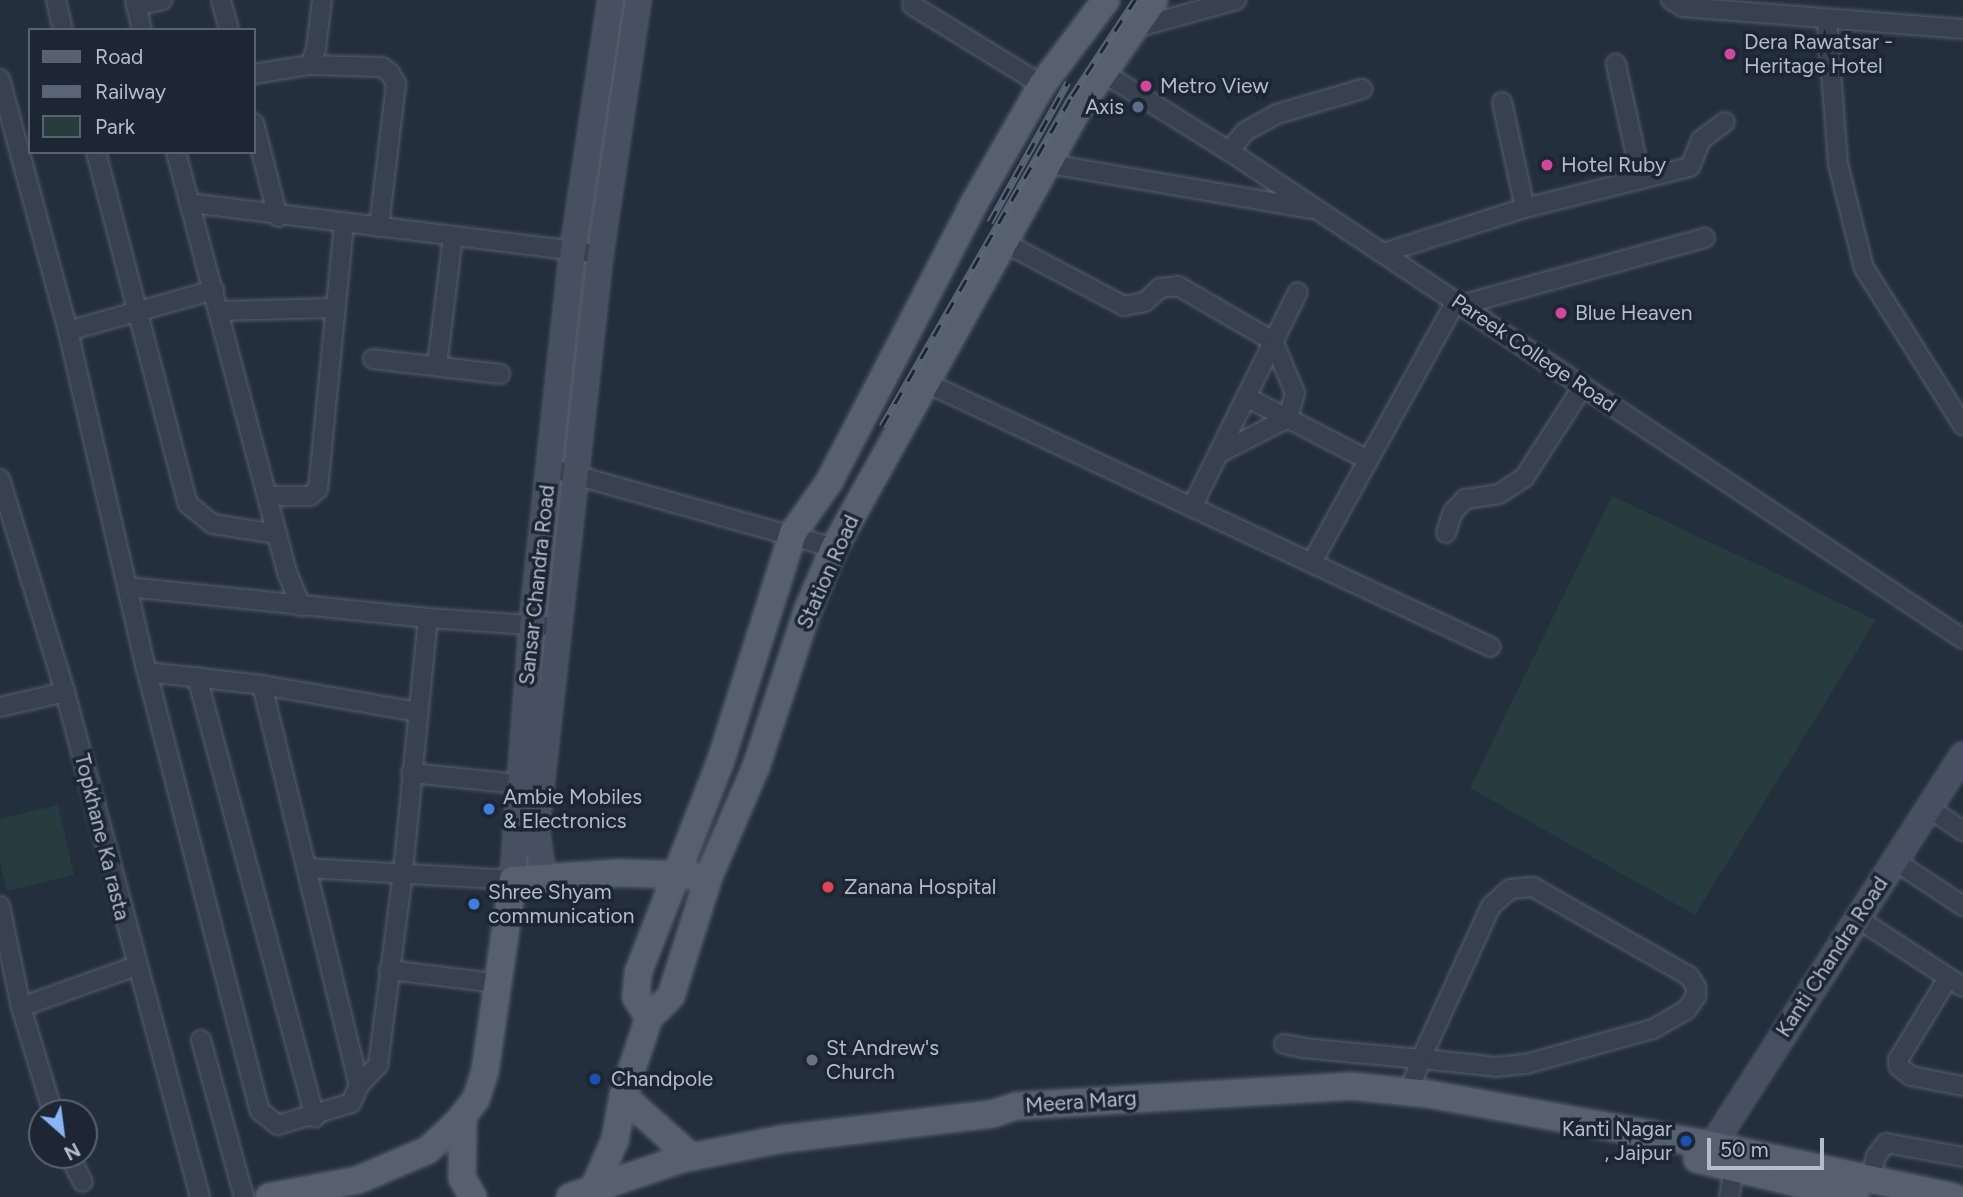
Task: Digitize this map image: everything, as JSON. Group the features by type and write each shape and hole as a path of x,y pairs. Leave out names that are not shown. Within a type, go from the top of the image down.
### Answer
{"main road":[{"path":"649,1018 636,997 638,973 721,760 793,533 829,482 973,205 1042,85 1106,0"},
{"name":"Station Road","path":"596,1185 615,1140 623,1096 649,1018 671,996 709,876 756,767 808,609 834,548 929,384 1102,72 1130,29 1154,0"},
{"path":"513,880 709,876"},
{"name":"Sansar Chandra Road","path":"268,1197 358,1180 428,1150 476,1099 485,1071 495,983 513,880"},
{"name":"Meera Marg","path":"992,1114 1017,1106 1271,1088 1350,1086 1409,1092 1863,1188"},
{"path":"623,1096 691,1157"},
{"name":"Meera Marg","path":"992,1114 1010,1122 1366,1100 1707,1153 1734,1169 1863,1188 1953,1197"},
{"path":"570,1197 596,1185 691,1157 782,1139 992,1114"},
{"path":"463,1115 462,1178 473,1197"}],"street":[{"path":"56,0 62,28"},
{"path":"141,28 135,3 162,0"},
{"path":"221,0 228,28"},
{"path":"310,65 316,49 322,0"},
{"name":"Sansar Chandra Road","path":"513,880 517,784 532,626 573,251 611,0"},
{"name":"Sansar Chandra Road","path":"543,878 536,830 578,474 600,254 638,0"},
{"path":"1130,29 1236,0"},
{"path":"1671,0 1683,8 1963,29"},
{"path":"912,5 1042,85"},
{"path":"1827,20 1839,164 1864,268 1963,425"},
{"path":"1616,64 1641,179"},
{"path":"256,74 310,65 382,67 396,84 379,227"},
{"name":"Pareek College Road","path":"1102,72 1319,210 1963,639"},
{"path":"0,79 68,331 148,672 260,1111 278,1125 315,1117 352,1103 359,1085 378,1065 403,873 428,618"},
{"path":"1229,151 1246,131 1278,114 1362,89"},
{"path":"1502,102 1525,208"},
{"path":"1383,253 1525,208 1690,167 1701,141 1725,122"},
{"path":"256,131 278,216"},
{"path":"97,154 188,504 213,524 277,534"},
{"path":"177,154 277,534 301,606"},
{"path":"1049,164 1319,210"},
{"path":"190,203 600,254"},
{"path":"267,496 310,496 318,489 344,222"},
{"path":"438,366 453,236"},
{"path":"1312,562 1458,303 1705,238"},
{"path":"1005,243 1124,306 1145,302 1160,288 1178,286 1273,341 1295,393 1288,418 1218,454"},
{"path":"68,331 138,308 214,290"},
{"path":"1193,505 1298,292"},
{"path":"218,311 334,309"},
{"path":"373,359 500,374"},
{"path":"929,384 1193,505 1491,648"},
{"path":"1446,533 1453,512 1465,499 1499,494 1524,478 1583,386"},
{"path":"1246,397 1368,460"},
{"path":"550,468 793,533 834,548"},
{"name":"Topkhane Ka rasta","path":"0,479 65,692 136,966 200,1197"},
{"path":"128,587 428,618 559,627"},
{"path":"148,672 261,685 418,712"},
{"path":"197,677 315,1117"},
{"path":"261,685 359,1085"},
{"path":"0,708 65,692"},
{"name":"Kanti Chandra Road","path":"1707,1153 1963,755"},
{"path":"411,773 517,784"},
{"path":"1929,808 1963,831"},
{"path":"1895,861 1963,906"},
{"path":"306,868 513,880"},
{"path":"1284,1044 1421,1059 1495,1068 1571,1053 1675,1018 1696,996 1696,986 1689,976 1533,887 1510,889 1491,906 1421,1059 1409,1092"},
{"path":"0,906 21,1007 49,1099"},
{"path":"1857,918 1955,982 1898,1060 1899,1067 1911,1076 1963,1086"},
{"path":"21,1007 136,966"},
{"path":"389,970 495,983"},
{"path":"201,1040 244,1197"},
{"path":"1863,1188 1876,1156 1886,1143 1963,1157"},
{"path":"76,1169 83,1182"},
{"path":"1729,1197 1734,1169"}],"green space":[{"path":"1612,496 1876,620 1695,915 1470,788"},
{"path":"58,805 74,875 7,891 0,862 0,819"}],"railway":[{"path":"882,426 1072,96 1135,0"},
{"path":"990,222 1068,82"}],"place":[{"name":"Dera Rawatsar - Heritage Hotel","path":"1730,54"},
{"name":"Metro View","path":"1146,86"},
{"name":"Axis","path":"1138,107"},
{"name":"Hotel Ruby","path":"1547,165"},
{"name":"Blue Heaven","path":"1561,313"},
{"name":"Ambie Mobiles & Electronics","path":"489,809"},
{"name":"Zanana Hospital","path":"828,887"},
{"name":"Shree Shyam communication","path":"474,904"},
{"name":"St Andrew's Church","path":"812,1060"},
{"name":"Chandpole","path":"595,1079"},
{"name":"Kanti Nagar , Jaipur","path":"1686,1141"}]}
